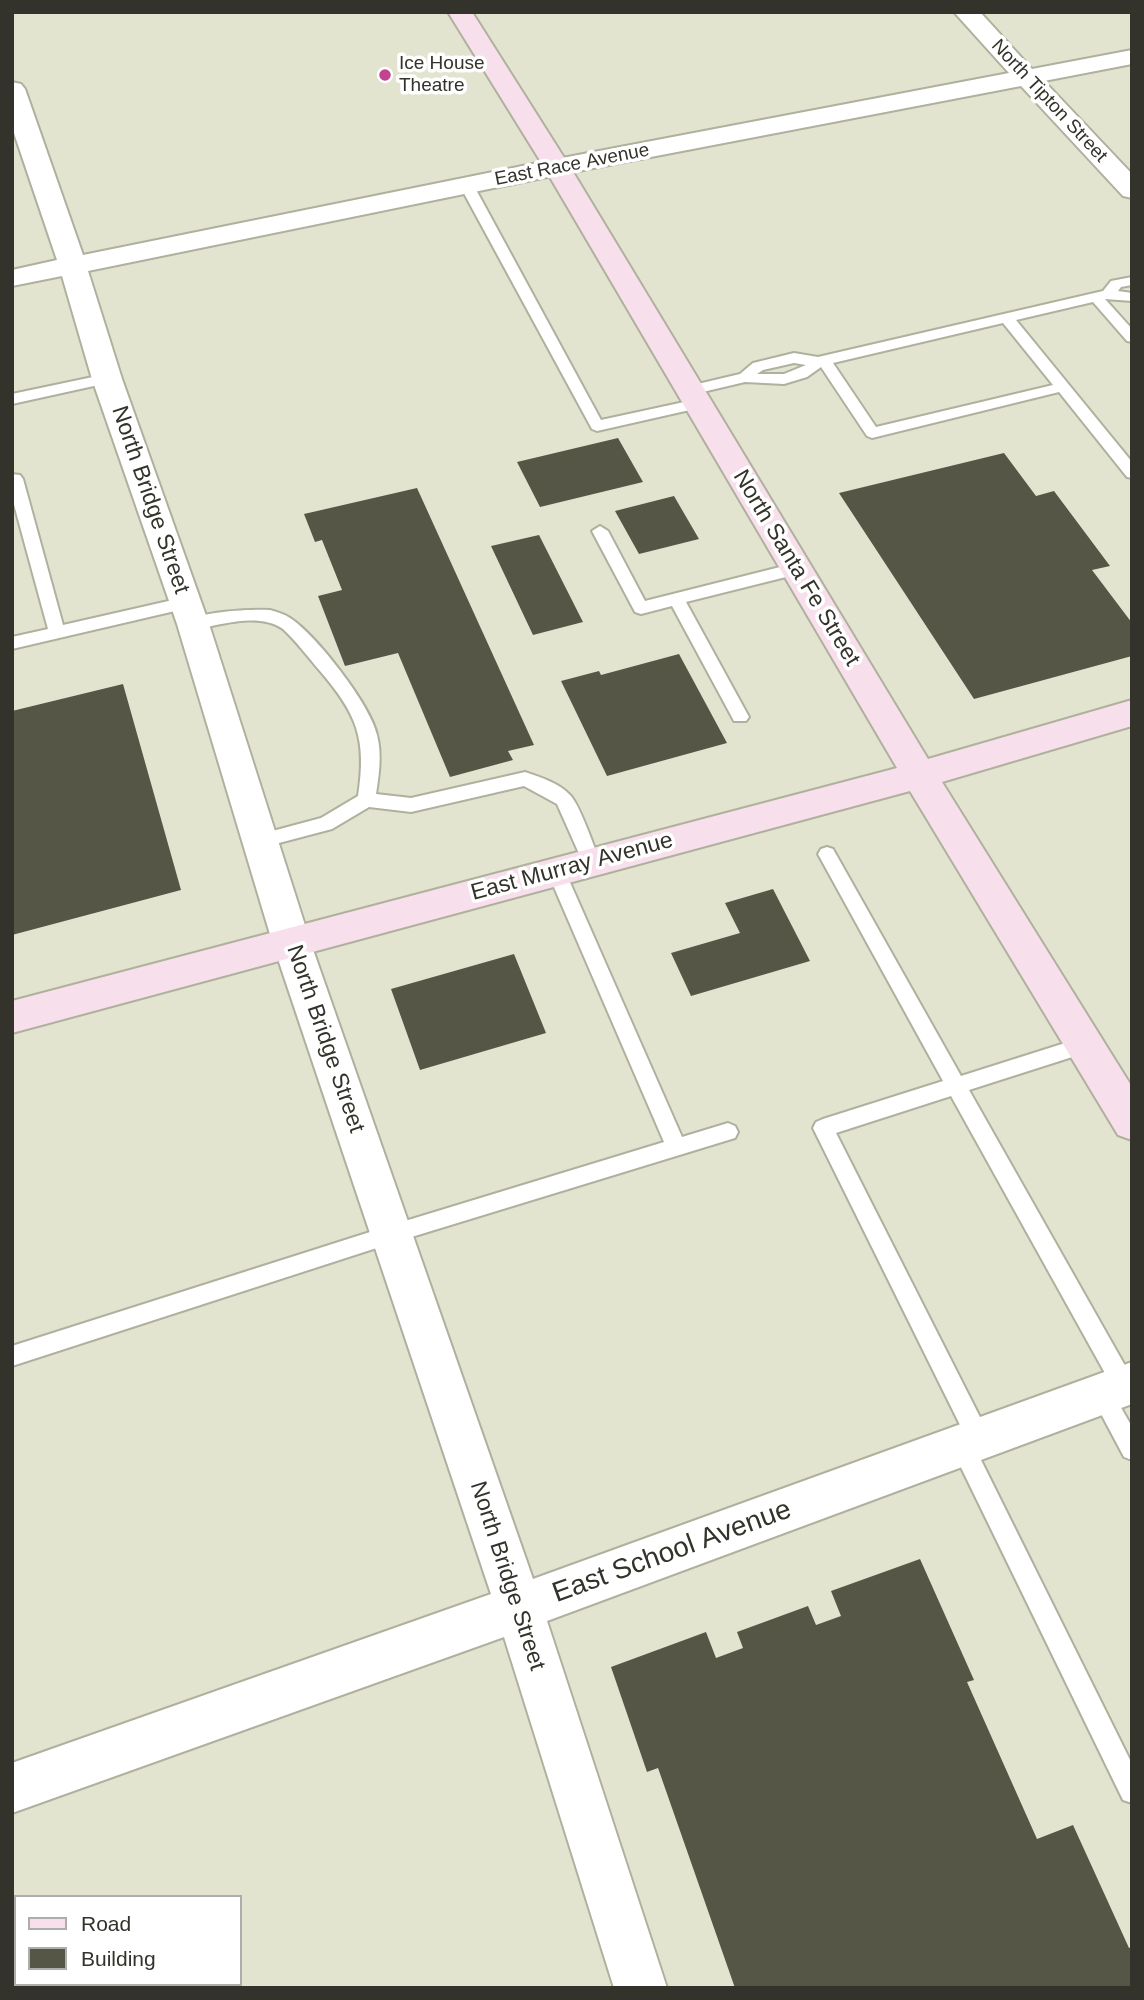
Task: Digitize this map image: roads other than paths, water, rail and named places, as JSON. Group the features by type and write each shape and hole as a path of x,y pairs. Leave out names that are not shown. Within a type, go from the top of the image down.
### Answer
{"street":[{"name":"North Santa Fe Street","path":"460,12 557,167 919,775 1132,1123"},
{"name":"North Tipton Street","path":"966,12 1132,190"},
{"name":"East Race Avenue","path":"12,278 557,167 1132,57"},
{"name":"North Bridge Street","path":"12,89 73,266 107,379 189,614 291,941 519,1608 641,1988"},
{"name":"East Murray Avenue","path":"12,1017 919,775 1132,713"},
{"name":"East School Avenue","path":"12,1788 519,1608 1119,1388"}],"lane":[{"path":"467,186 597,426 694,397 744,377 768,381 805,374 821,361 1102,295 1132,297"},
{"path":"1102,295 1116,284 1132,281"},
{"path":"1102,295 1132,338"},
{"path":"1007,318 1132,473"},
{"path":"821,361 872,433 1062,387"},
{"path":"12,399 107,379"},
{"path":"12,479 15,479 57,632"},
{"path":"600,531 641,608 796,569"},
{"path":"676,599 740,717"},
{"path":"12,643 57,632 189,614 278,618 302,639 356,701 371,736 373,766 366,800"},
{"path":"260,841 326,824 366,800 411,805 525,779 543,786 564,800 591,862"},
{"path":"827,854 1119,1388 1132,1449"},
{"path":"556,871 677,1148"},
{"path":"1084,1045 823,1128 1132,1791"},
{"path":"12,1356 391,1234 728,1132"}],"place":[{"name":"Ice House Theatre","path":"385,75"}]}
